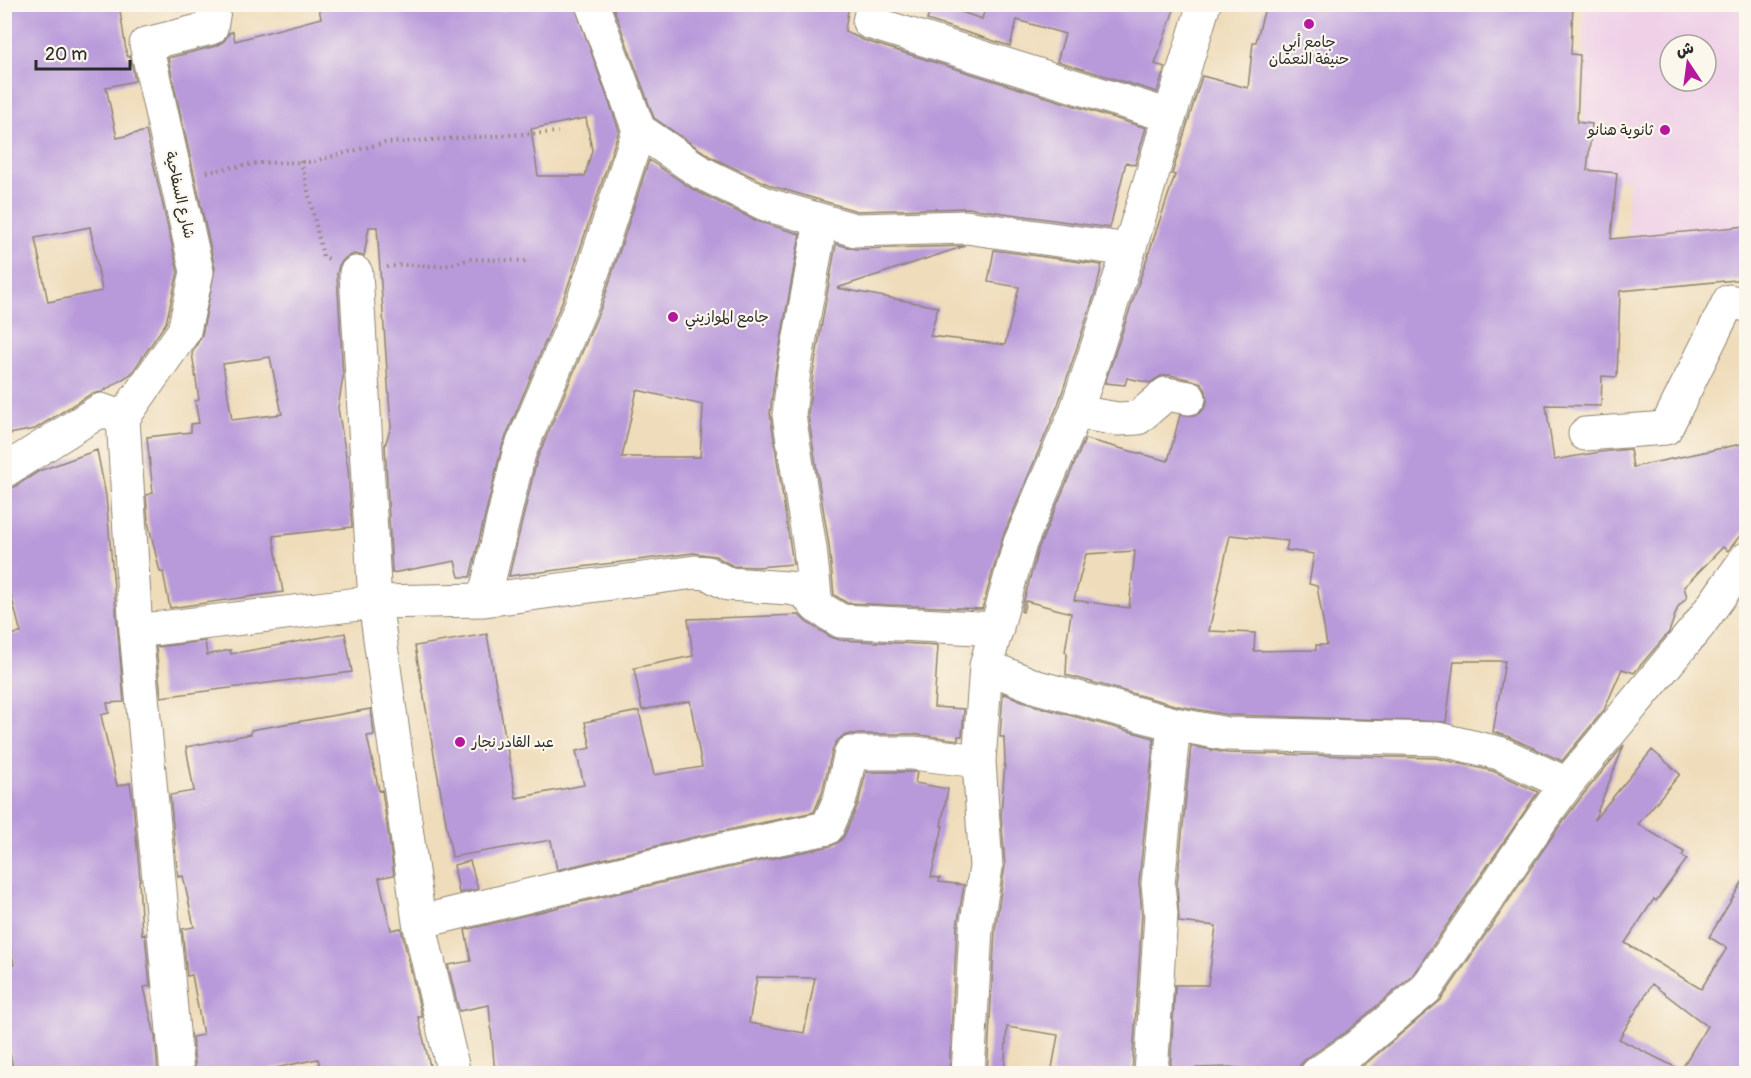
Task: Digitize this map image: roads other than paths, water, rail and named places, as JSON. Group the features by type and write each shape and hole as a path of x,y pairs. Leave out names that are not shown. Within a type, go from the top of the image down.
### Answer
{"street":[{"name":"شارع السفاحية","path":"123,417 184,331 197,272 146,44 211,28 216,4"},
{"path":"592,4 639,130 702,173 765,204 855,230 966,227 1130,250"},
{"path":"873,4 869,22 1170,116"},
{"path":"968,1074 976,928 986,867 979,761 986,666 1020,543 1076,412 1130,250 1204,4"},
{"path":"484,600 519,453 584,299 639,130"},
{"path":"816,606 807,525 789,415 794,370 821,221"},
{"path":"356,273 375,602 419,921 454,1074"},
{"path":"1585,434 1666,428 1729,301 1746,305"},
{"path":"1076,412 1118,419 1138,418 1166,394 1189,398"},
{"path":"4,471 101,410 123,417 136,631 177,1074"},
{"path":"1317,1074 1357,1047 1426,989 1543,816 1699,625 1746,559"},
{"path":"136,631 375,602 484,600 694,573 707,573 728,584 804,591 816,606 841,621 997,628"},
{"path":"986,666 1037,687 1174,724 1227,734 1438,739 1499,753 1567,784"},
{"path":"1151,1074 1161,914 1158,884 1174,724"},
{"path":"419,921 694,856 827,828 840,799 850,753 913,753 979,761"}],"place":[{"name":"جامع أبي حنيفة النعمان","path":"1309,24"},
{"name":"ثانوية هنانو","path":"1665,130"},
{"name":"جامع الموازيني","path":"673,317"},
{"name":"عبد القادر نجار","path":"460,742"}]}
